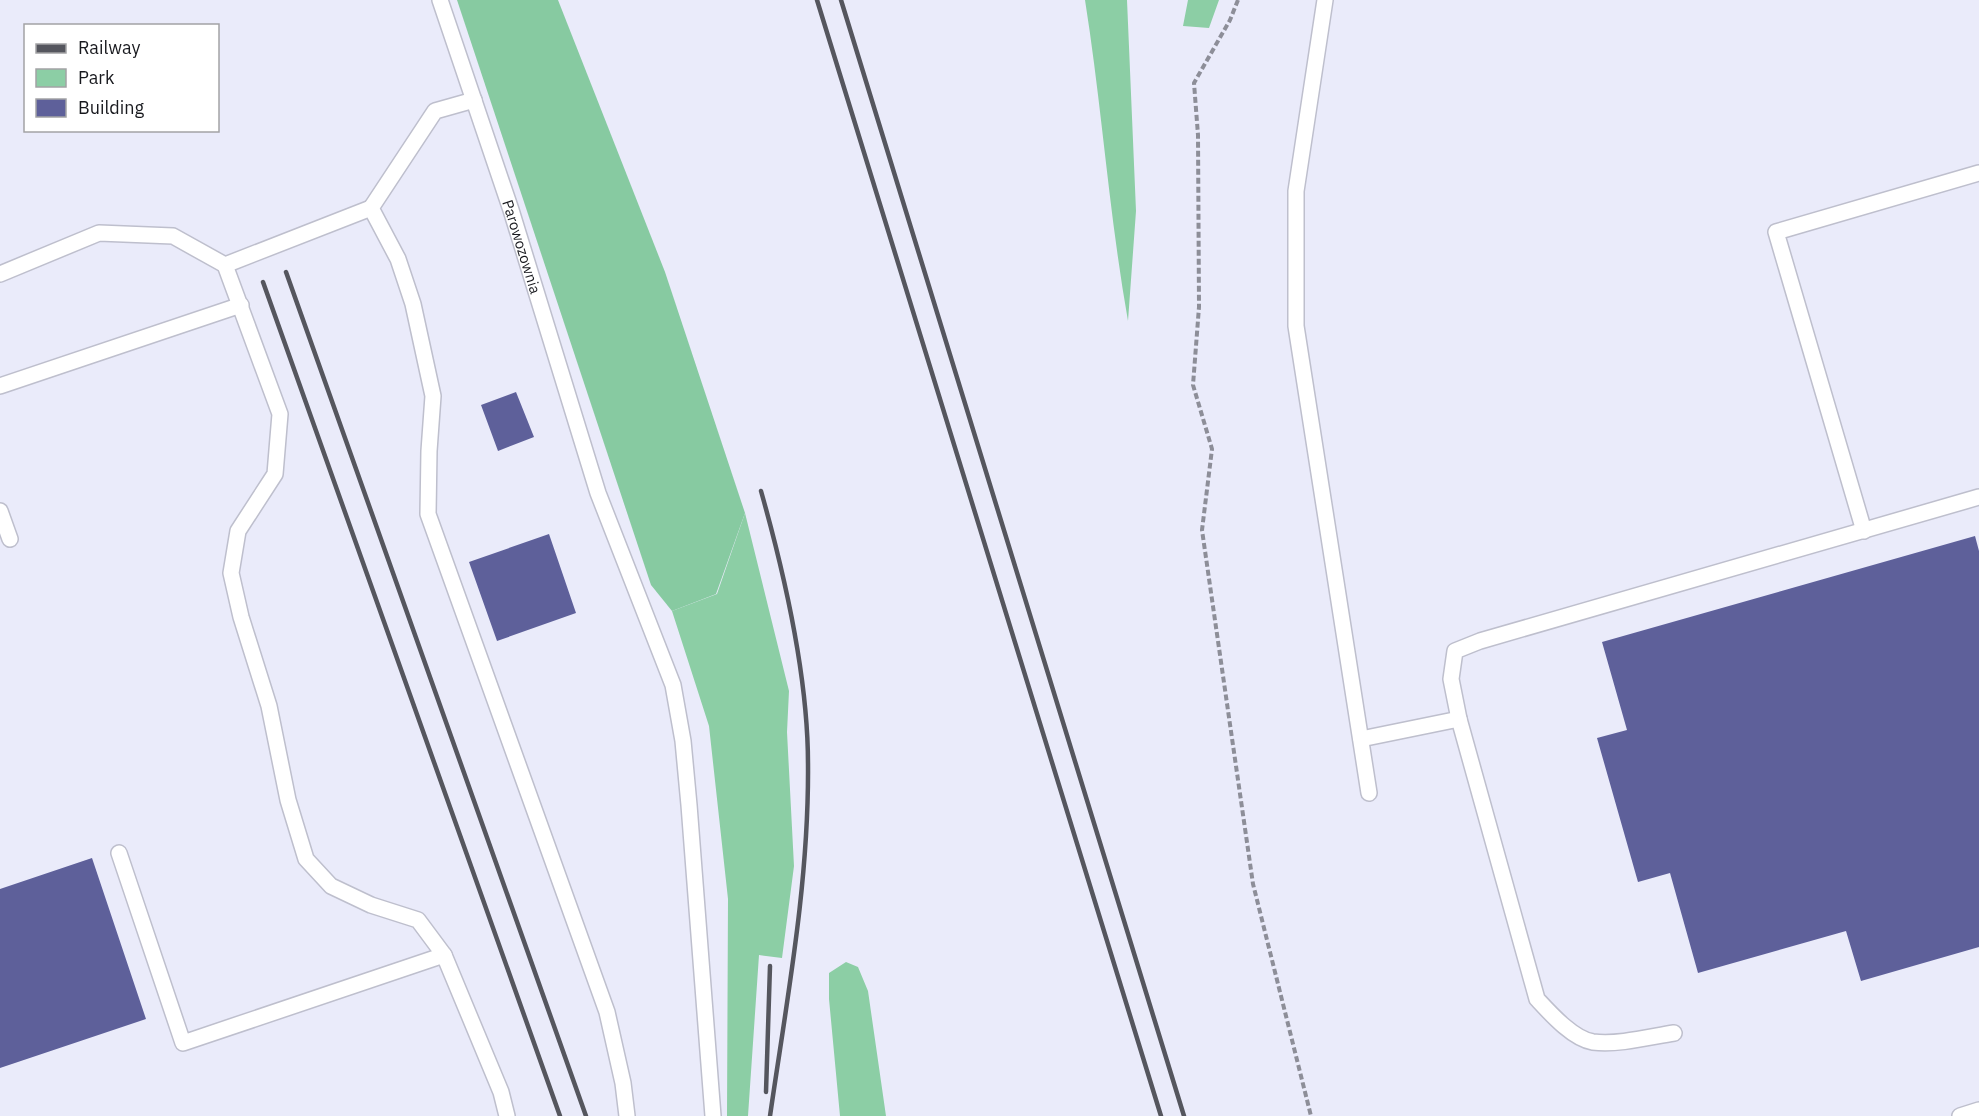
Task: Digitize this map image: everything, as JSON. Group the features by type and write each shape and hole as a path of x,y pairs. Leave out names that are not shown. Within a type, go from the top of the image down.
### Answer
{"lane":[{"name":"Parowozownia","path":"440,0 474,100 598,493 673,685 683,741 689,805 713,1116"},
{"path":"1325,0 1296,192 1296,326 1369,793"},
{"path":"225,265 371,208 435,111 474,100"},
{"path":"1864,531 1776,232 1979,173"},
{"path":"371,208 398,259 413,304 433,396 428,514 607,1012 623,1083 627,1116"},
{"path":"0,274 99,233 172,236 225,265 280,414 275,474 238,531 231,573 241,617 269,706 288,800 306,859 331,886 370,905 418,920 444,955 501,1092 507,1116"},
{"path":"0,386 241,305"},
{"path":"1674,1033 1637,1040 1592,1042 1559,1023 1537,999 1459,719 1451,680 1455,651 1480,641 1979,497"},
{"path":"0,511 10,539"},
{"path":"1361,739 1459,719"},
{"path":"119,853 183,1043 444,955"},
{"path":"1960,1116 1979,1110"}],"path":[{"path":"1238,0 1230,20 1194,83 1198,135 1199,307 1193,385 1212,449 1202,530 1253,884 1311,1116"}],"green space":[{"path":"457,0 558,0 665,272 745,513 716,594 672,611 651,585"},
{"path":"1085,0 1127,0 1136,211 1128,321 1116,241"},
{"path":"1188,0 1219,0 1209,28 1183,26"},
{"path":"745,513 789,691 787,732 794,866 782,958 759,955 748,1116 727,1116 728,899 709,726 672,611 717,594"},
{"path":"846,962 858,967 868,991 886,1116 840,1116 829,999 829,973"}],"building":[{"path":"516,392 534,437 498,451 481,405"},
{"path":"549,534 576,613 497,641 469,562"},
{"path":"1975,536 1979,551 1979,947 1861,981 1846,931 1698,973 1670,873 1638,882 1597,738 1627,730 1602,642"},
{"path":"92,858 146,1019 0,1068 0,889"}],"railway":[{"path":"817,0 1161,1116"},
{"path":"841,0 1184,1116"},
{"path":"286,272 586,1116"},
{"path":"263,282 560,1116"},
{"path":"761,491 794,626 804,696 808,764 801,897 770,1116"},
{"path":"766,1092 770,966"}]}
